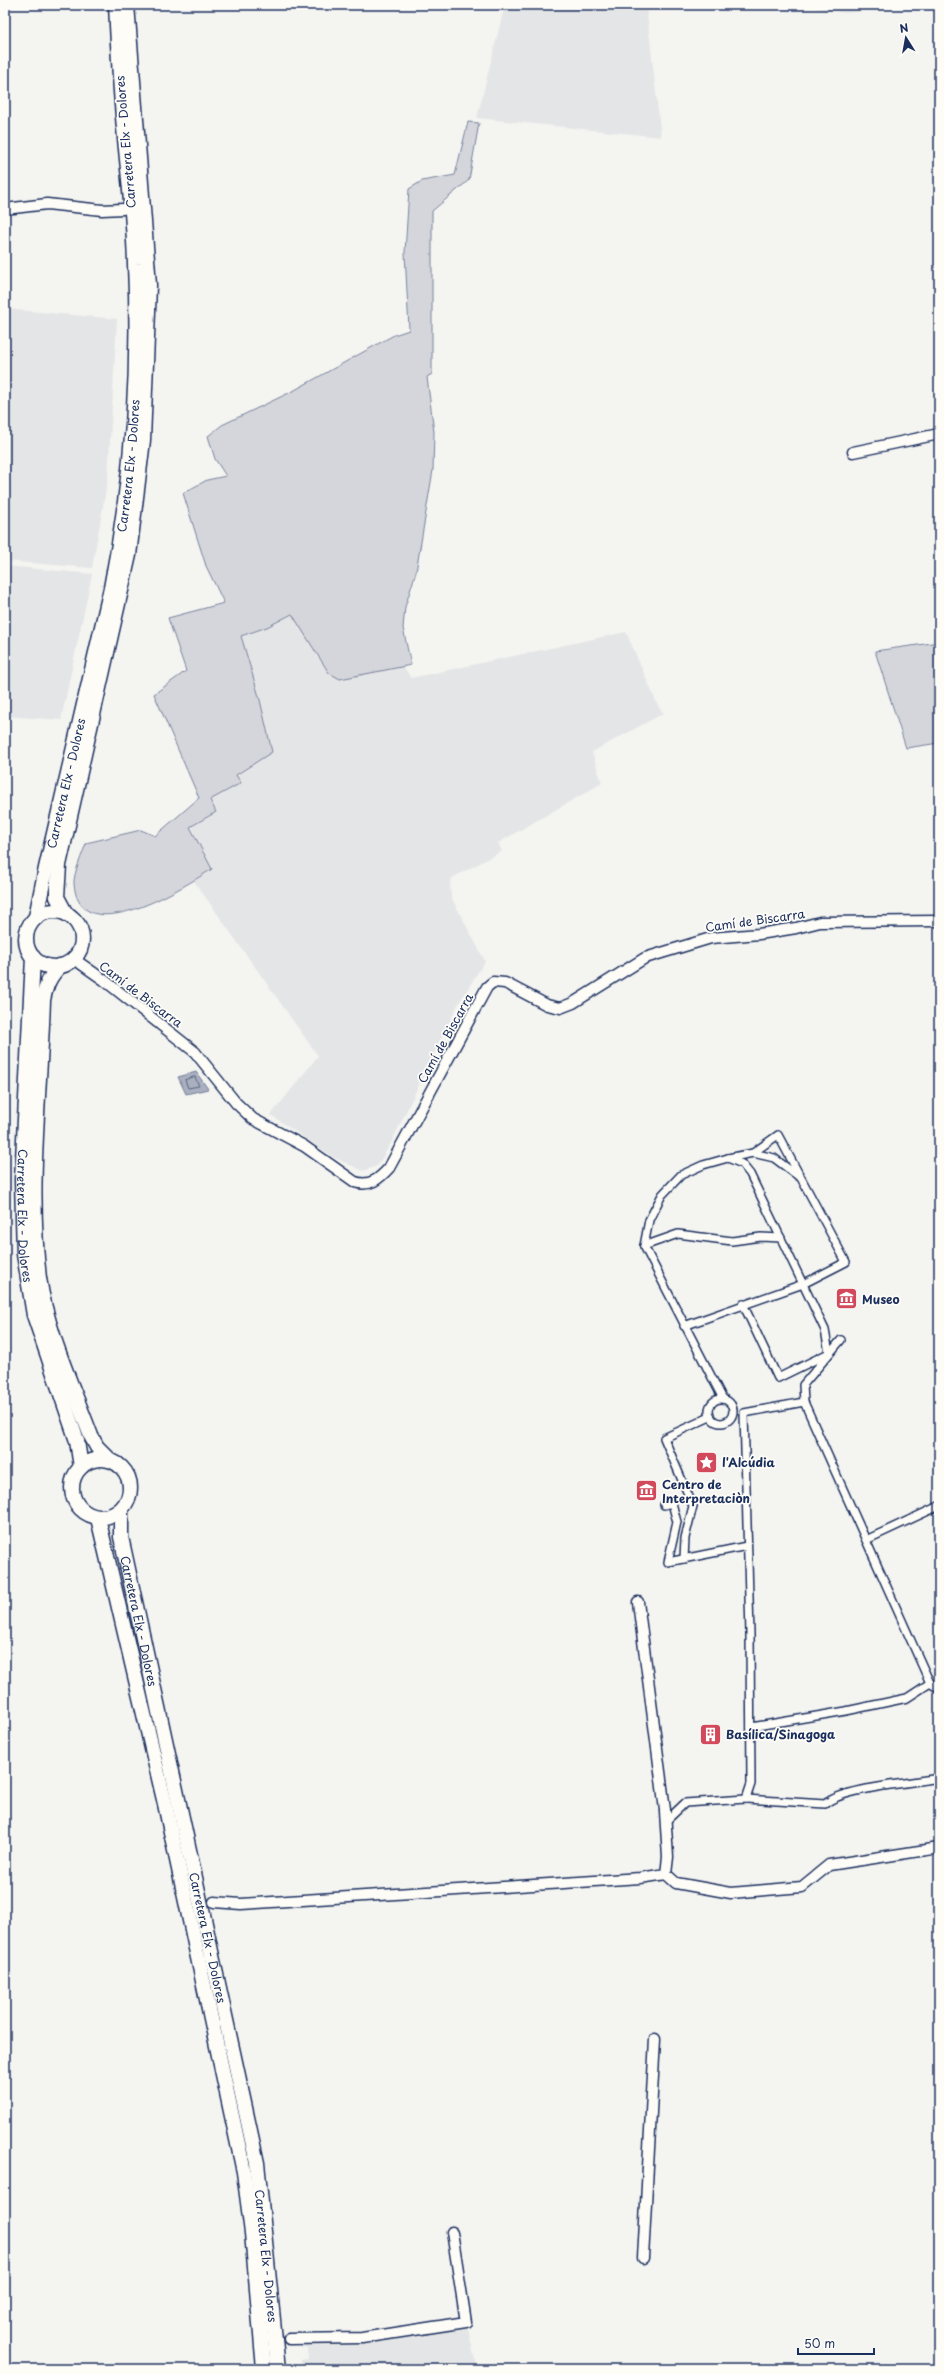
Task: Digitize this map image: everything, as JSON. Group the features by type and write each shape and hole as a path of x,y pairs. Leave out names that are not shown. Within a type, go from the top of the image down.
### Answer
{"main road":[{"name":"Carretera Elx - Dolores","path":"36,917 111,588 120,544 129,466 136,334 135,262 121,95 116,5"},
{"name":"Carretera Elx - Dolores","path":"64,912 57,897 59,864 129,555 143,440 149,285 127,5"},
{"path":"47,912 64,912 73,917 81,930 82,946 74,959 60,966 45,965 33,957 26,941 30,924 36,917 47,912"},
{"name":"Carretera Elx - Dolores","path":"33,957 22,1186 24,1254 34,1315 77,1441 81,1467"},
{"name":"Carretera Elx - Dolores","path":"60,966 51,975 46,986 43,1000 35,1199 40,1278 48,1317 91,1436 97,1447 110,1460"},
{"path":"92,1460 110,1460 121,1467 129,1480 129,1497 121,1510 110,1516 98,1518 83,1512 72,1498 72,1482 81,1467 92,1460"},
{"name":"Carretera Elx - Dolores","path":"121,1510 121,1537 257,2164 278,2369"},
{"name":"Carretera Elx - Dolores","path":"98,1518 163,1796 244,2172 252,2233 264,2369"}],"street":[{"path":"5,209 47,204 102,210 123,209"},
{"path":"853,452 939,434"},
{"name":"Camí de Biscarra","path":"74,959 104,980 195,1052 236,1103 253,1119 304,1146 355,1182 364,1184 377,1180 389,1168 487,988 493,982 505,983 547,1005 560,1008 573,1003 645,958 711,938 759,934 796,928 820,922 939,921"},
{"path":"684,1326 803,1284 846,1262 778,1135 753,1153 703,1165 681,1175 662,1195 652,1214 644,1246 684,1326 723,1399 732,1406 733,1414"},
{"path":"753,1153 774,1158 802,1179"},
{"path":"728,1158 742,1164 750,1174 825,1330 829,1353"},
{"path":"644,1246 678,1234 732,1242 761,1237 781,1238"},
{"path":"743,1304 778,1378 829,1353"},
{"path":"841,1340 802,1385 804,1402 930,1683 939,1689"},
{"path":"723,1399 715,1400 710,1406 710,1417 716,1423 724,1423 733,1414 804,1402"},
{"path":"744,1412 751,1727 751,1784 746,1799"},
{"path":"684,1559 685,1538 693,1506 672,1462 664,1438 710,1417"},
{"path":"664,1505 672,1503 677,1522 668,1562 747,1546"},
{"path":"866,1540 939,1506"},
{"path":"638,1602 665,1815 668,1857 666,1874"},
{"path":"751,1727 846,1711 907,1698 930,1683"},
{"path":"665,1815 685,1803 746,1799 825,1804 832,1798 852,1793 939,1778"},
{"path":"666,1874 676,1883 731,1893 802,1887 829,1865 939,1848"},
{"path":"214,1902 241,1904 456,1891 640,1878 666,1874"},
{"path":"643,2258 655,2040"},
{"path":"290,2339 362,2338 466,2322 452,2232"}],"shaded area":[{"path":"505,5 646,5 661,137 477,118"},
{"path":"799,5 876,5 857,12 845,13"},
{"path":"468,122 479,123 469,180 432,211 432,374 427,377 434,432 433,470 416,572 405,607 403,628 411,665 340,679 329,673 292,614 267,627 241,636 260,700 272,752 236,775 241,783 210,800 216,812 190,827 212,869 158,900 135,909 113,914 94,913 81,904 74,884 77,869 86,843 141,830 155,836 199,798 154,694 186,671 168,618 224,603 206,566 183,493 207,480 226,476 215,459 208,436 222,425 293,391 394,335 409,330 405,253 409,189 422,181 455,175"},
{"path":"6,309 117,319 108,478 92,568 5,561"},
{"path":"5,566 92,574 61,720 5,716"},
{"path":"293,614 329,673 403,666 411,678 626,632 659,708 664,713 592,752 602,783 498,843 502,851 452,878 450,885 451,897 485,961 457,1006 390,1145 377,1166 363,1171 333,1157 271,1115 318,1056 194,881 212,869 190,827 216,812 210,800 241,783 236,776 272,752 260,700 241,637 267,627"},
{"path":"939,642 939,743 906,748 875,651"},
{"path":"467,2325 477,2369 301,2369 301,2360 308,2359 307,2348 301,2347 299,2341"}],"water":[{"path":"196,1072 208,1089 186,1094 178,1077"}],"place":[{"name":"Museo","path":"846,1299"},
{"name":"l'Alcúdia","path":"706,1462"},
{"name":"Centro de Interpretaciòn","path":"647,1491"},
{"name":"Basílica/Sinagoga","path":"711,1734"}]}
